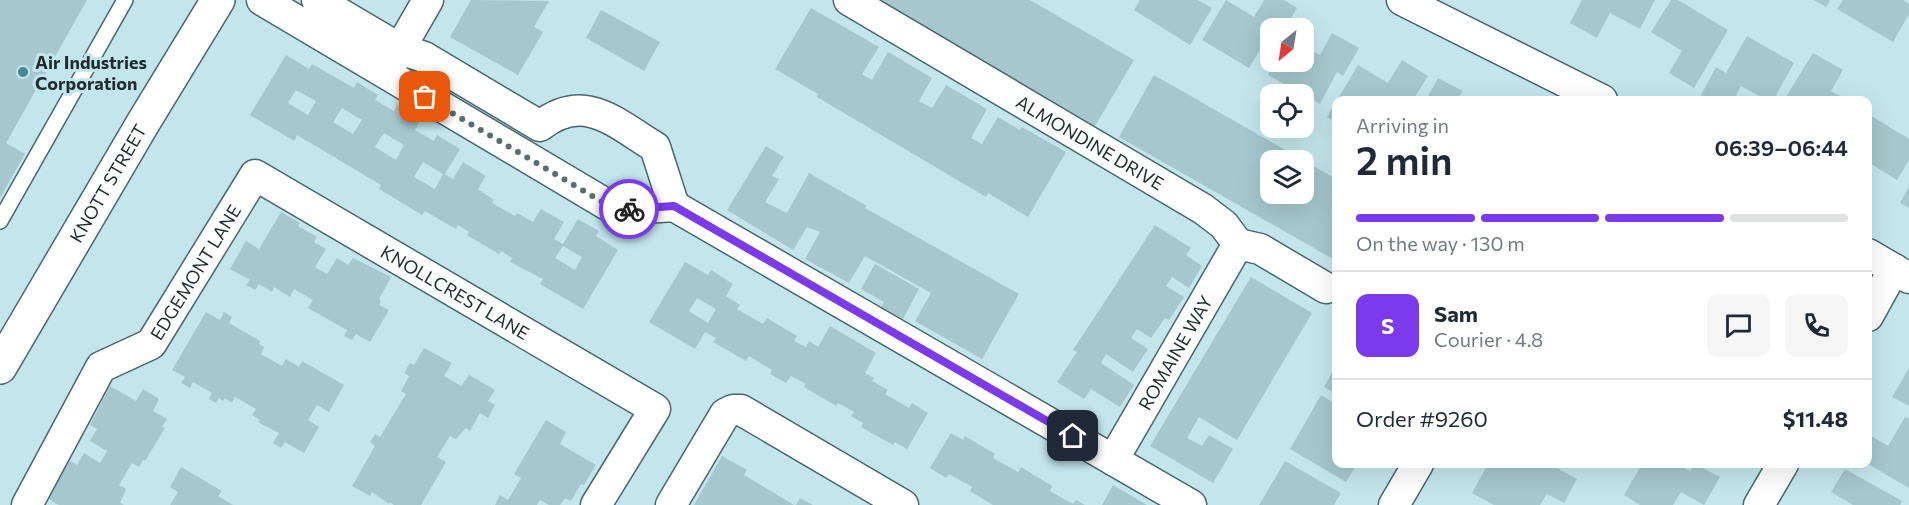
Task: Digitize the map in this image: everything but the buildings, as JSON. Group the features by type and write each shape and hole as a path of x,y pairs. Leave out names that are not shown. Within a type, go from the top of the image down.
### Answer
{"main road":[{"name":"KNOTT STREET","path":"0,367 218,0"}],"street":[{"path":"262,0 393,61 424,57 540,126"},
{"path":"317,0 393,61 523,155 616,210 674,206 1191,505"},
{"path":"393,61 428,0"},
{"name":"ALMONDINE DRIVE","path":"849,0 1203,209 1224,225 1238,244"},
{"path":"1402,0 1594,96"},
{"path":"523,155 540,126 554,115 571,110 596,111 655,147 674,206"},
{"name":"KNOLLCREST LANE","path":"255,175 655,408 596,505"},
{"name":"EDGEMONT LANE","path":"27,505 101,367 151,344 255,175"},
{"path":"1238,244 1260,249 1326,288"},
{"name":"ROMAINE WAY","path":"1113,460 1238,244"},
{"path":"1872,256 1902,273 1872,311"},
{"path":"671,505 725,414 733,410 741,410 903,505"},
{"path":"1394,505 1416,468"},
{"path":"1759,505 1781,468"}],"lane":[{"path":"0,221 125,0"}],"way so far":[{"path":"425,97 616,210 629,209"}],"place":[{"name":"Air Industries Corporation","path":"23,72"}],"route":[{"path":"629,209 674,206 1073,436"}]}
